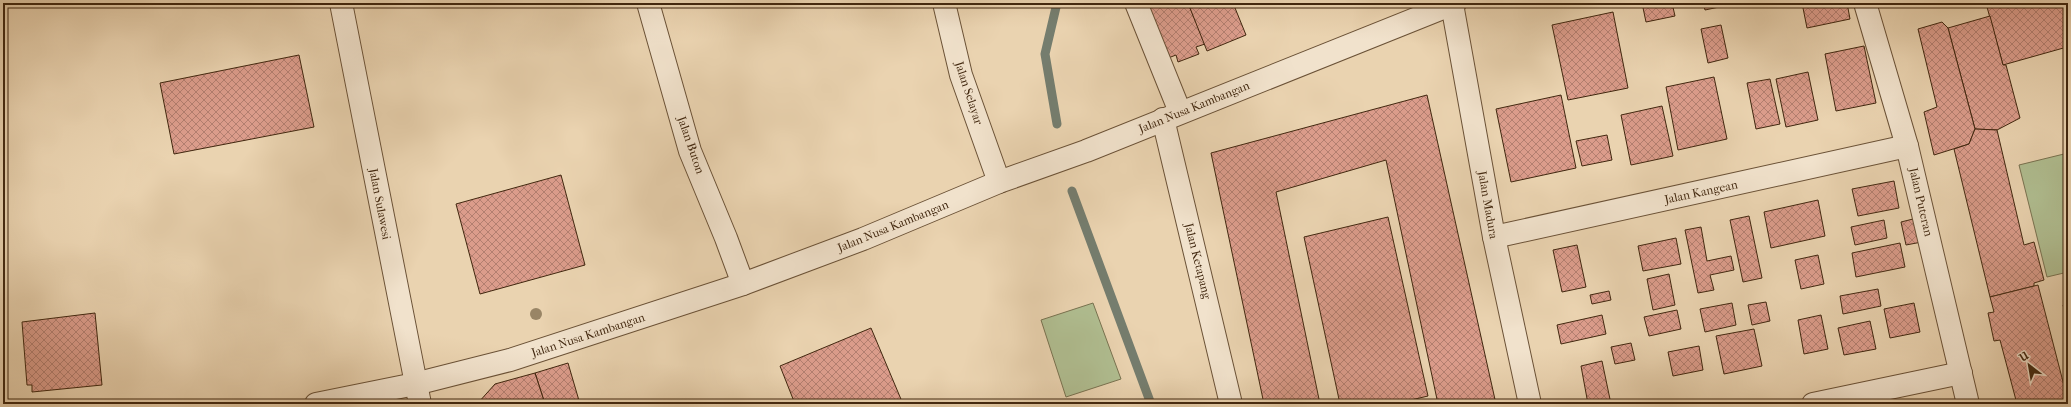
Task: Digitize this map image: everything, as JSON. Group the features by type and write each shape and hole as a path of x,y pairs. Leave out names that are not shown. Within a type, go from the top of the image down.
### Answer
{"street":[{"name":"Jalan Sulawesi","path":"341,3 418,394"},
{"name":"Jalan Buton","path":"648,3 690,151 726,238 743,284"},
{"name":"Jalan Selayar","path":"944,3 960,75 999,182"},
{"name":"Jalan Ketapang","path":"1136,3 1172,116 1231,404"},
{"name":"Jalan Puteran","path":"1865,3 1908,146 1968,404"},
{"name":"Jalan Nusa Kambangan","path":"316,404 418,394 510,360 743,284 863,239 999,182 1086,150 1454,4"},
{"name":"Jalan Madura","path":"1454,4 1494,237 1530,404"},
{"name":"Jalan Kangean","path":"1494,237 1908,146"},
{"path":"1813,404 1961,373"}],"green space":[{"path":"2068,153 2068,272 2047,277 2019,165"},
{"path":"1093,303 1121,379 1066,397 1041,320"}],"building":[{"path":"1141,3 1188,3 1205,44 1196,47 1199,54 1178,62 1176,55 1163,60"},
{"path":"1188,3 1233,3 1246,35 1207,51"},
{"path":"1642,3 1672,3 1675,16 1646,22"},
{"path":"1703,3 1738,3 1705,10"},
{"path":"1802,3 1847,3 1850,19 1807,28"},
{"path":"2001,3 2068,3 2068,50 2067,47 2003,65 1987,7"},
{"path":"1613,12 1628,88 1568,100 1552,25"},
{"path":"1990,16 2003,65 2006,65 2020,118 1997,130 1975,129 1948,28"},
{"path":"1942,22 1948,28 1975,129 1969,144 1934,155 1924,112 1937,107 1918,29"},
{"path":"1721,25 1728,58 1708,63 1701,29"},
{"path":"1864,46 1876,103 1836,111 1825,54"},
{"path":"299,55 314,127 174,154 160,83"},
{"path":"1808,72 1818,120 1786,127 1776,79"},
{"path":"1714,77 1727,139 1678,150 1666,87"},
{"path":"1770,79 1780,124 1756,129 1747,83"},
{"path":"1427,95 1496,404 1438,404 1386,160 1276,192 1320,404 1264,404 1211,153"},
{"path":"1561,95 1576,168 1511,182 1496,109"},
{"path":"1662,106 1673,156 1631,165 1621,115"},
{"path":"1975,129 1997,130 2024,245 2034,242 2044,280 2034,283 2034,286 1990,297 1954,149 1969,144"},
{"path":"1607,135 1612,160 1582,166 1576,141"},
{"path":"561,175 585,265 480,294 456,204"},
{"path":"1894,181 1899,208 1858,216 1852,189"},
{"path":"1818,200 1825,236 1771,248 1764,212"},
{"path":"1749,216 1762,278 1743,282 1730,220"},
{"path":"1388,217 1428,396 1394,404 1340,404 1304,237"},
{"path":"1921,217 1927,241 1906,245 1901,222"},
{"path":"1884,220 1887,238 1855,245 1851,227"},
{"path":"1701,227 1707,261 1731,256 1734,270 1710,275 1714,290 1698,293 1685,230"},
{"path":"1676,238 1681,264 1643,271 1638,246"},
{"path":"1900,243 1905,267 1856,277 1852,253"},
{"path":"1577,245 1586,287 1562,292 1553,250"},
{"path":"1818,255 1824,284 1801,289 1795,260"},
{"path":"1669,274 1675,305 1653,310 1647,279"},
{"path":"2038,285 2068,404 2017,404 2000,340 1994,341 1988,313 1994,312 1990,297"},
{"path":"1878,289 1881,306 1843,314 1840,296"},
{"path":"1609,291 1611,300 1592,304 1590,295"},
{"path":"1766,302 1770,321 1752,325 1748,305"},
{"path":"1732,303 1736,325 1705,332 1700,309"},
{"path":"1914,303 1920,332 1890,338 1884,309"},
{"path":"2068,304 2068,324 2063,305"},
{"path":"1677,310 1681,329 1649,336 1644,317"},
{"path":"95,313 102,385 32,392 32,385 27,385 22,322"},
{"path":"1602,315 1606,334 1561,344 1557,325"},
{"path":"1821,315 1828,349 1804,354 1798,320"},
{"path":"1870,321 1876,349 1844,355 1838,328"},
{"path":"871,328 903,404 795,404 780,366"},
{"path":"1754,329 1762,366 1724,374 1716,336"},
{"path":"1631,343 1635,360 1615,364 1611,347"},
{"path":"1699,346 1703,370 1673,376 1668,352"},
{"path":"1602,361 1611,404 1588,404 1581,366"},
{"path":"568,363 580,404 545,404 535,373"},
{"path":"535,373 545,404 478,403 495,384"}],"waterway":[{"path":"1057,3 1045,54 1057,124"},
{"path":"1072,191 1151,404"}]}
